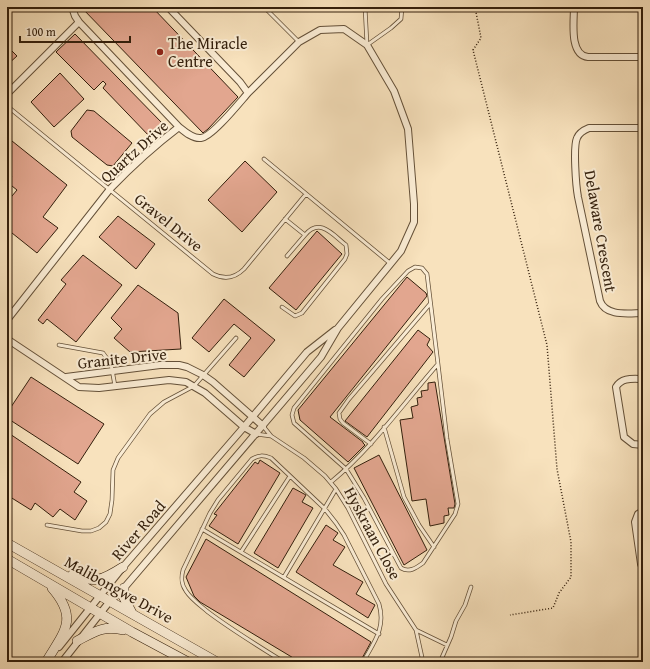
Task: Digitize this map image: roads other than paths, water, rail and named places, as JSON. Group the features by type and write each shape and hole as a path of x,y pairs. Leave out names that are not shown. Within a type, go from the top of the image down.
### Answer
{"main road":[{"name":"Malibongwe Drive","path":"7,543 217,662"},
{"name":"Malibongwe Drive","path":"7,559 132,632 188,662"},
{"path":"54,570 87,580 94,580 113,574 123,567"},
{"path":"46,662 65,632 67,614 66,607 62,600 48,583"},
{"path":"124,588 124,598 132,613"},
{"path":"77,641 105,628 132,632"}],"street":[{"path":"72,7 79,22 179,127"},
{"path":"168,7 240,82 248,93"},
{"path":"574,7 575,45 577,51 581,55 588,57 643,57"},
{"path":"642,7 643,47"},
{"path":"7,94 79,22"},
{"name":"Quartz Drive","path":"7,320 110,189 128,170 161,140 179,127 193,137 201,138 210,135 248,93 299,42 320,30 344,29 367,45"},
{"path":"338,328 401,251 414,222 408,129 394,91 367,45"},
{"path":"643,75 643,147"},
{"name":"Delaware Crescent","path":"642,128 589,128 585,130 576,139 576,180 578,197 600,302 604,309 610,312 643,313"},
{"name":"River Road","path":"46,662 123,567 307,352 338,328"},
{"name":"River Road","path":"62,662 110,601 124,588 321,358 338,328"},
{"name":"Granite Drive","path":"7,339 79,387 93,388 169,380 186,382 205,393 244,427 256,434"},
{"name":"Granite Drive","path":"66,377 160,365 179,365 187,367 203,375 263,426"},
{"path":"643,379 624,379 619,382 616,387 623,434 631,443 643,445"},
{"path":"643,511 638,514 635,522 643,569"}],"lane":[{"path":"264,7 299,42"},
{"path":"365,7 367,45"},
{"path":"367,45 392,28 401,18 402,7"},
{"name":"Gravel Drive","path":"7,106 213,274 221,277 232,276 241,272 306,194"},
{"path":"264,159 391,264"},
{"path":"285,219 305,235"},
{"path":"282,307 294,316 302,314 347,254 346,246 324,228 319,227 313,228 305,235 287,256"},
{"path":"415,267 422,268 427,274 438,364 447,439 458,504 455,514 423,563 418,567 405,570 401,568 364,498 346,469 294,423 292,415 294,408 382,299 408,271 415,267"},
{"path":"371,444 343,423 340,419 339,413 349,399 430,304"},
{"path":"47,525 82,531 91,531 99,528 106,522 110,514 112,500 113,470 118,458 150,414 157,408 194,386 236,338"},
{"path":"59,346 103,353 113,371 115,386"},
{"path":"331,482 371,444 438,364"},
{"name":"Granite Drive","path":"263,426 271,436"},
{"path":"384,427 404,497 419,525 434,548"},
{"name":"Granite Drive","path":"256,434 271,436"},
{"name":"Hyskraan Close","path":"271,436 304,458 331,482 348,508 386,584 416,630 447,646"},
{"path":"284,662 200,606 186,592 182,584 183,570 218,500 252,460 257,456 263,455 270,458 325,508 344,535 379,604 382,613 382,622 379,634 363,662"},
{"path":"241,552 290,476"},
{"path":"284,577 336,489"},
{"path":"202,530 379,634"},
{"path":"440,662 456,621 465,605 471,587"},
{"path":"416,630 423,662"}],"place":[{"name":"The Miracle Centre","path":"160,52"}]}
